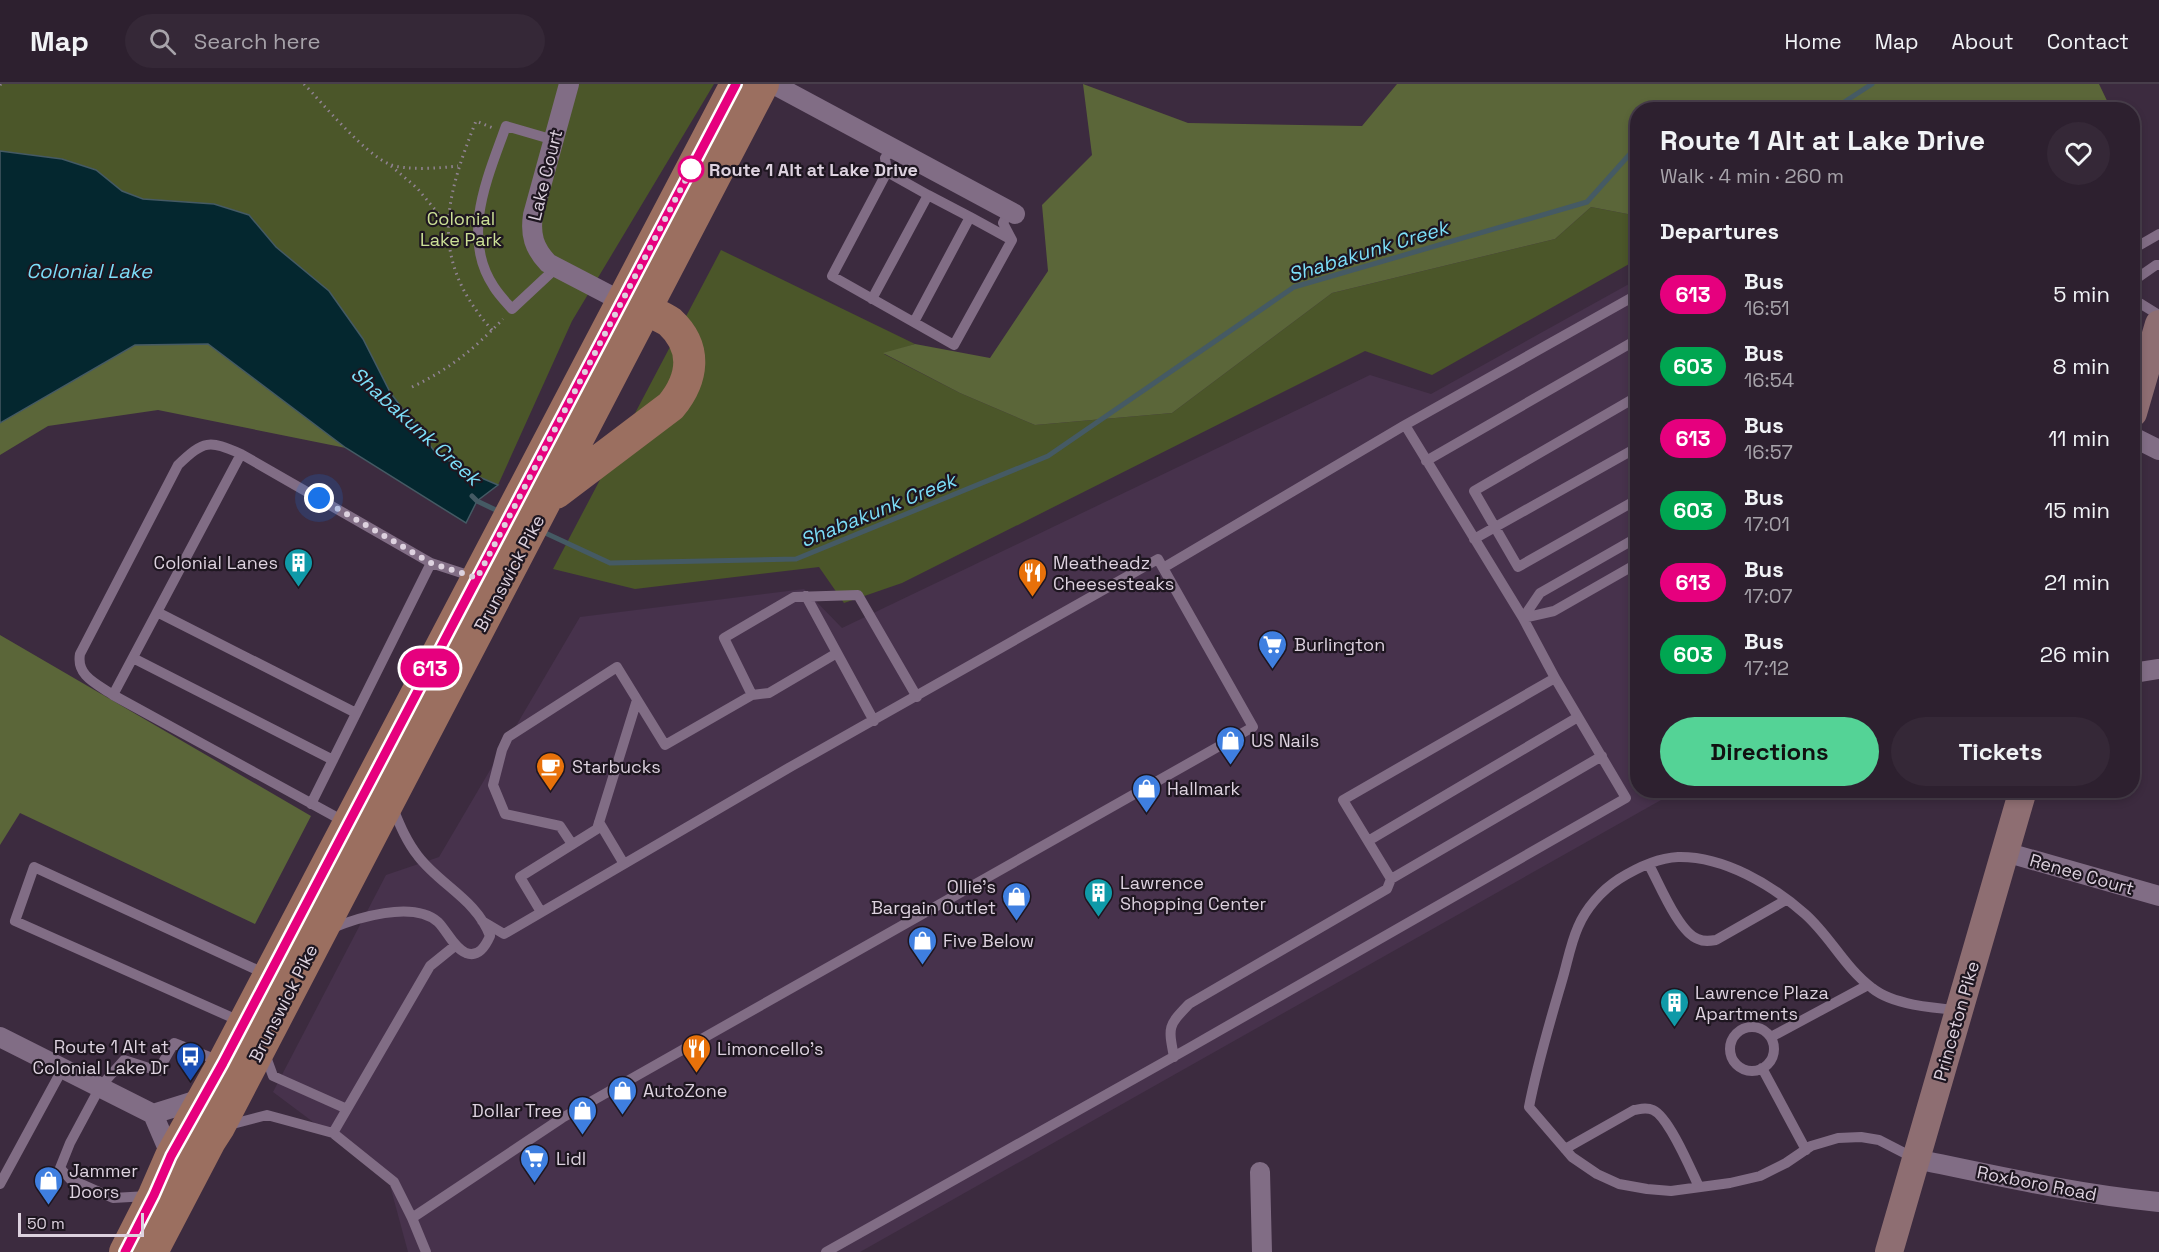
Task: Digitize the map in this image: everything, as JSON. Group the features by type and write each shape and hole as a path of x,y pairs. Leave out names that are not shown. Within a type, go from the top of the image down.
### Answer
{"main road":[{"name":"Brunswick Pike","path":"152,1252 219,1127 253,1034 269,975 348,824 494,564 535,505 633,305 736,84"},
{"name":"Brunswick Pike","path":"633,305 763,84"},
{"path":"535,505 671,406 682,393 688,379 690,363 687,347 680,333 668,321 633,305"},
{"path":"2140,389 2159,324"},
{"name":"Brunswick Pike","path":"124,1252 154,1195 171,1156 223,1063 253,1034 319,934 389,800 494,564"},
{"name":"Princeton Pike","path":"1889,1252 2021,798"}],"street":[{"name":"Lake Court","path":"569,84 531,228 533,241 539,253 548,263 633,305"},
{"path":"773,84 1012,212"},
{"path":"2140,440 2159,450"},
{"path":"2140,672 2159,669"},
{"name":"Renee Court","path":"2005,852 2159,896"},
{"path":"0,1037 153,1114 171,1156"},
{"path":"153,1114 204,1098"},
{"name":"Roxboro Road","path":"1916,1159 2109,1197 2159,1202"},
{"path":"1260,1172 1262,1252"}],"lane":[{"path":"554,140 506,126 489,174 477,228 478,248 484,268 494,287 512,309 557,267"},
{"path":"892,148 885,159 887,172 832,276 954,345 1012,240"},
{"path":"887,172 1012,240"},
{"path":"872,298 928,195"},
{"path":"1012,212 1003,223 1012,240"},
{"path":"914,322 970,218"},
{"path":"2140,245 2159,234"},
{"path":"2140,276 2159,265"},
{"path":"1163,568 1405,425 1630,298"},
{"path":"2140,303 2159,315"},
{"path":"1426,461 1630,344"},
{"path":"1630,401 1474,491 1518,567 1630,504"},
{"path":"826,1252 1174,1057 1626,798 1554,678 1523,618 1405,425"},
{"path":"348,824 113,695 81,673 78,663 80,654 178,465 193,450 204,445 217,444 241,454 431,563 494,564"},
{"path":"1474,539 1630,451"},
{"path":"113,695 241,454"},
{"path":"1523,618 1540,593 1630,542"},
{"path":"412,1218 562,1118 1253,727 1158,559 504,934 482,921"},
{"path":"311,804 431,563"},
{"path":"1523,618 1554,611 1630,568"},
{"path":"752,695 724,638 794,597 858,595 917,697"},
{"path":"806,596 874,721"},
{"path":"157,612 356,713"},
{"path":"572,844 560,826 505,814 493,785 508,737 617,667 665,745 752,695 770,693 837,653"},
{"path":"133,658 333,760"},
{"path":"1391,879 1343,800 1554,678"},
{"path":"541,912 520,877 597,828 637,700"},
{"path":"1368,841 1578,717"},
{"path":"1174,1057 1170,1038 1172,1022 1189,1004 1387,889 1391,879 1602,756"},
{"path":"319,934 350,921 400,911 417,912 436,921 456,945 466,953 476,953 485,947 490,936 482,921 469,902 442,881 418,857 404,835 389,800"},
{"path":"600,822 624,864"},
{"path":"1916,1159 1879,1140 1861,1137 1838,1138 1811,1146 1786,1163 1760,1176 1730,1183 1671,1191 1619,1184 1597,1174 1572,1157 1529,1107 1537,1067 1578,927 1593,903 1607,887 1630,872 1678,857 1730,867 1760,882 1806,914 1874,990 1900,1001 1927,1007 1959,1010"},
{"path":"1649,865 1685,931 1696,939 1716,940 1786,900"},
{"path":"269,975 34,867 15,921 253,1034 273,1076 347,1109"},
{"path":"333,1133 430,966 456,945"},
{"path":"1771,1037 1868,985"},
{"path":"1752,1027 1766,1031 1771,1037 1774,1051 1772,1058 1762,1068 1748,1071 1736,1064 1732,1057 1731,1043 1739,1031 1752,1027"},
{"path":"154,1195 113,1198 70,1179 60,1168 69,1143 100,1087 124,1060 158,1071 174,1043 223,1063"},
{"path":"0,1184 63,1068"},
{"path":"1762,1068 1806,1150"},
{"path":"1564,1149 1634,1110 1646,1108 1655,1111 1666,1122 1699,1187"},
{"path":"219,1127 267,1115 333,1133 394,1182 426,1252"}],"path":[{"path":"304,84 364,145 417,188 448,226"},
{"path":"390,165 438,169 458,166"},
{"path":"412,387 438,375 458,361 512,309"}],"shaded area":[{"name":"Lawrence Shopping Center","path":"1630,283 1630,798 1665,798 860,1252 408,1252 388,1178 273,1092 386,875 439,857 580,617 804,589 842,628 1370,375 1431,394"}],"green space":[{"name":"Colonial Lake Park","path":"0,84 714,84 572,321 498,485 465,471 435,452 390,392 363,339 329,291 276,247 249,215 214,204 143,199 122,191 96,170 62,159 0,151"},
{"path":"1083,84 1188,123 1362,126 1397,84 2099,84 2108,102 1630,102 1630,214 1591,207 1555,239 1332,293 1172,413 1035,425 960,393 883,353 915,344 990,358 1048,271 1042,205 1092,155"},
{"path":"1591,207 1630,214 1630,264 1432,375 1365,351 902,583 844,603 819,567 635,589 553,569 721,250 915,344 884,354 960,393 1035,425 1172,413 1332,293 1555,239"},
{"path":"135,344 208,344 346,448 158,410 48,426 0,455 0,423"},
{"path":"0,635 311,816 255,924 20,813 0,845"}],"water":[{"name":"Colonial Lake","path":"0,151 62,159 96,170 122,191 143,199 214,204 249,215 276,247 329,291 363,339 390,392 435,452 465,471 498,485 477,501 466,523 346,448 208,344 135,345 0,423"}],"waterway":[{"name":"Shabakunk Creek","path":"1844,102 1872,84"},
{"name":"Shabakunk Creek","path":"541,531 610,563 796,559 1048,456 1294,287 1587,202 1630,154"},
{"name":"Shabakunk Creek","path":"472,496 477,501 500,512"}],"bus line":[{"name":"613","path":"125,1252 171,1156 223,1063 736,84"}],"place":[{"name":"Route 1 Alt at Lake Drive","path":"691,169"},
{"name":"Colonial Lanes","path":"299,588"},
{"name":"Meatheadz Cheesesteaks","path":"1032,598"},
{"name":"Burlington","path":"1273,670"},
{"name":"US Nails","path":"1230,766"},
{"name":"Starbucks","path":"551,792"},
{"name":"Hallmark","path":"1146,814"},
{"name":"Lawrence Shopping Center","path":"1099,918"},
{"name":"Ollie's Bargain Outlet","path":"1017,922"},
{"name":"Five Below","path":"922,966"},
{"name":"Lawrence Plaza Apartments","path":"1674,1028"},
{"name":"Limoncello's","path":"696,1074"},
{"name":"Route 1 Alt at Colonial Lake Dr","path":"190,1082"},
{"name":"AutoZone","path":"622,1116"},
{"name":"Dollar Tree","path":"583,1136"},
{"name":"Lidl","path":"535,1184"},
{"name":"Jammer Doors","path":"48,1206"}],"route":[{"path":"319,498 431,563 477,578 696,160 691,169"}]}
